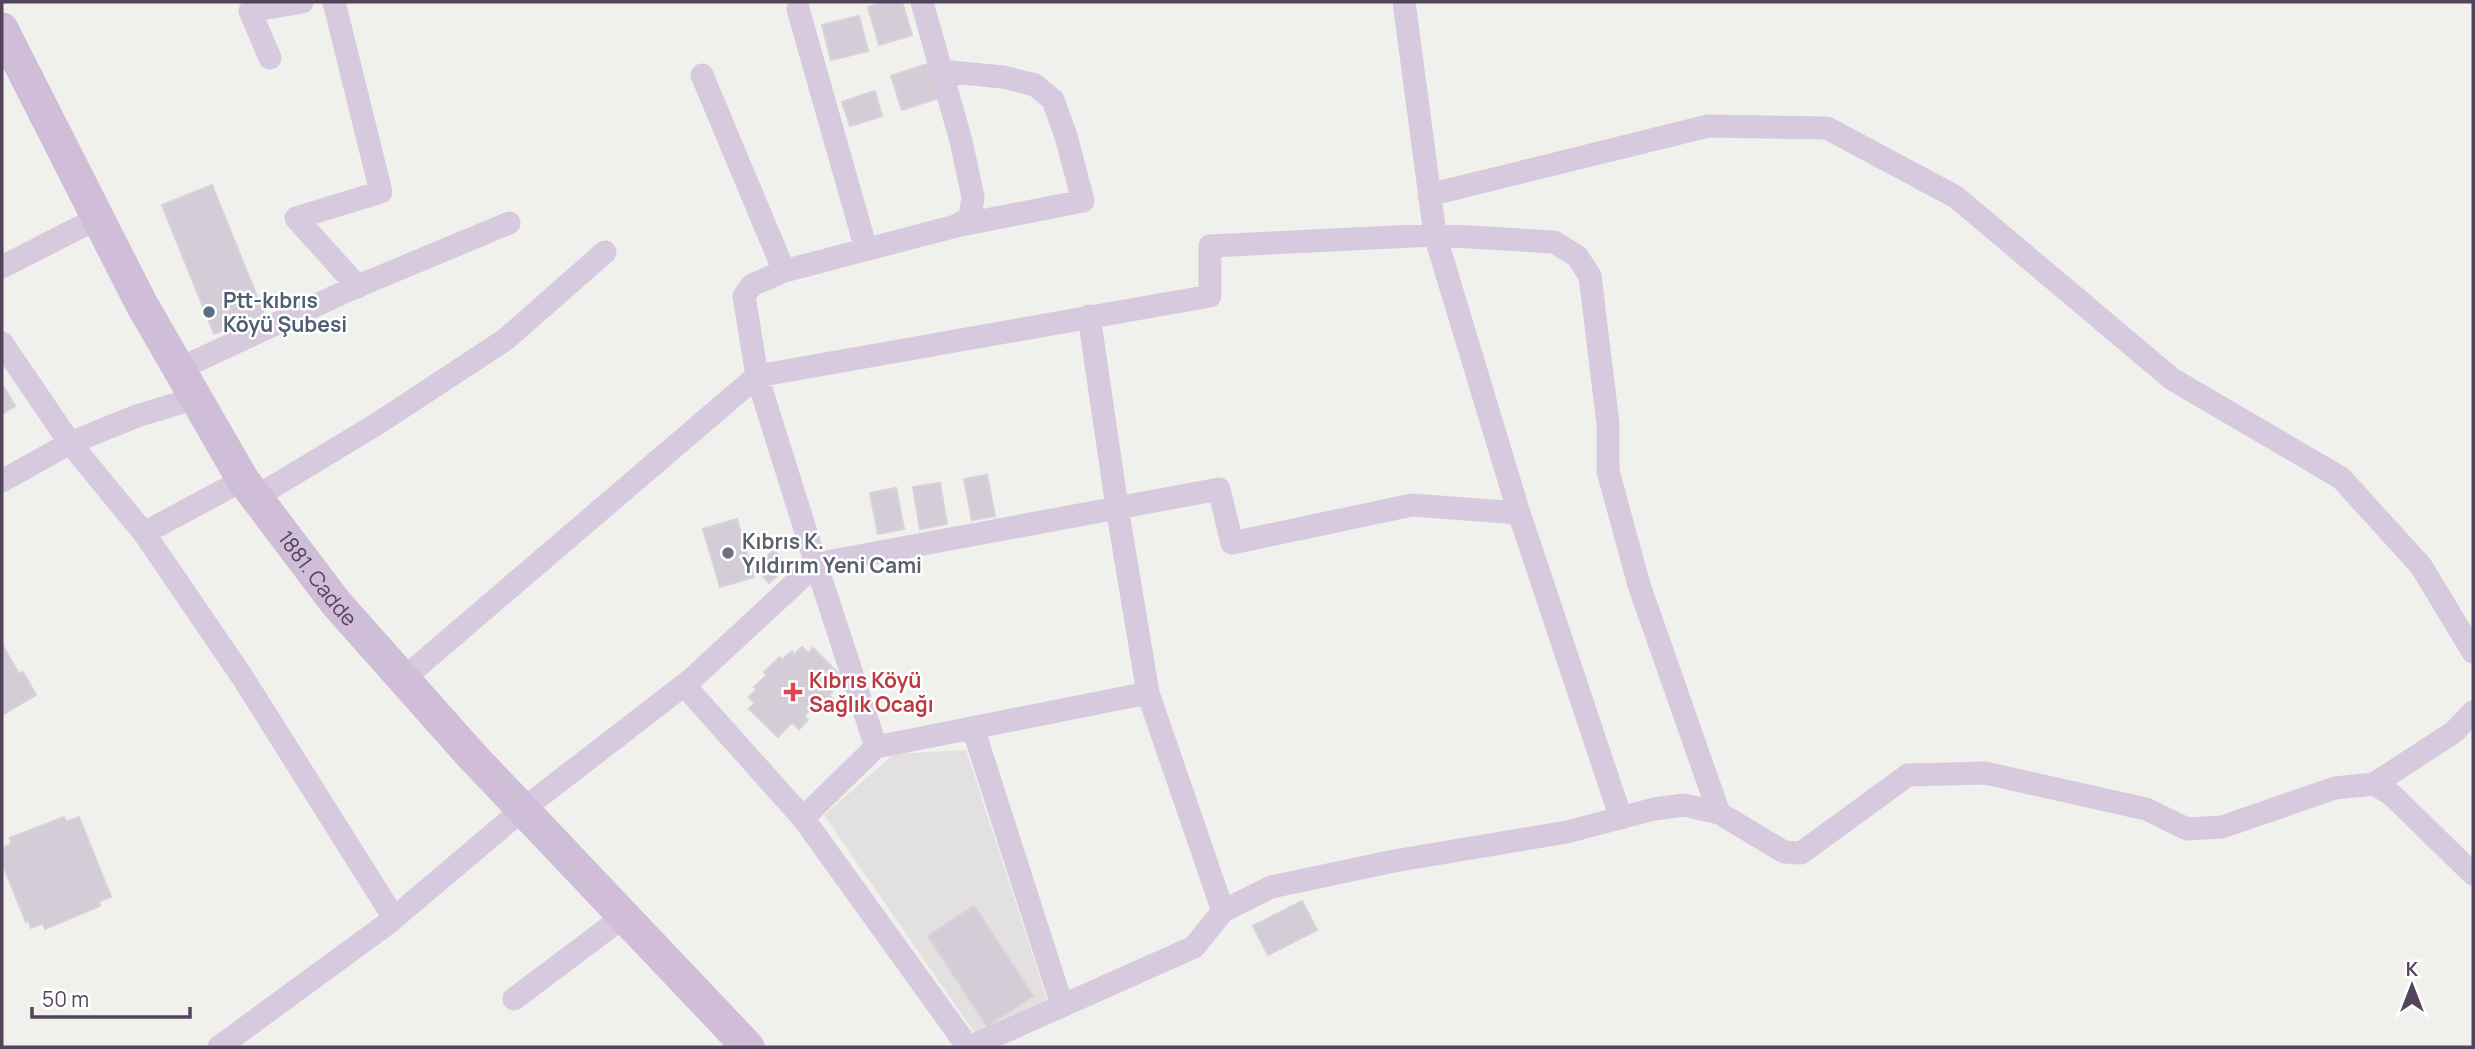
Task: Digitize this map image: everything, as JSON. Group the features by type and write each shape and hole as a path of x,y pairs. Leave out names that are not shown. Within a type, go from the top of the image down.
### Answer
{"street":[{"path":"270,58 250,11 302,2"},
{"path":"334,2 381,192 296,218 358,287"},
{"path":"922,2 961,141 972,197 970,217 956,226"},
{"path":"1404,2 1435,235 1519,513 1621,818"},
{"path":"797,9 866,250"},
{"name":"1881. Cadde","path":"2,29 141,303 250,489 336,603 403,679 522,810 748,1047"},
{"path":"876,747 757,376 744,296 752,285 784,271 956,226 1083,201 1066,136 1053,100 1035,85 1003,77 941,71"},
{"path":"702,75 784,271"},
{"path":"1429,195 1708,126 1827,128 1955,197 2172,379 2341,478 2421,566 2473,652"},
{"path":"2,267 98,218"},
{"path":"179,369 358,287 509,223"},
{"path":"403,679 757,376 1210,296 1210,246 1435,235 1554,242 1577,257 1590,276 1608,424 1608,471 1639,585 1719,813"},
{"path":"144,533 250,489 377,424 506,338 605,252"},
{"path":"1089,316 1148,693 1223,911"},
{"path":"2,343 70,443 144,533 243,678 394,918"},
{"path":"2,481 70,443 137,416 196,398"},
{"path":"219,1047 394,918 522,810 684,685 816,564 1219,489 1231,543 1412,505 1519,513"},
{"path":"684,685 803,818 969,1047 1194,947 1223,911 1271,887 1394,861 1567,832 1654,809 1684,806 1719,813 1784,852 1801,853 1908,775 1986,772 2146,809 2188,829 2222,827 2335,788 2374,784 2454,732 2473,712"},
{"path":"803,818 876,747 1148,693"},
{"path":"973,728 1062,1005"},
{"path":"2374,784 2392,795 2473,874"},
{"path":"514,999 623,917"}],"shaded area":[{"path":"966,750 1047,999 976,1035 824,815 894,754"}],"building":[{"path":"887,2 902,2 912,35 879,45 868,7"},
{"path":"859,16 868,51 831,60 822,25"},
{"path":"927,64 938,98 902,110 891,76"},
{"path":"875,91 882,116 850,126 842,102"},
{"path":"212,185 264,314 214,334 162,205"},
{"path":"2,384 15,406 2,414"},
{"path":"987,475 995,516 972,520 964,479"},
{"path":"940,483 947,524 920,529 913,487"},
{"path":"896,488 904,529 878,534 870,493"},
{"name":"Kıbrıs K. Yıldırım Yeni Cami","path":"737,519 754,577 720,587 703,529"},
{"path":"774,550 788,566 769,583 755,567"},
{"path":"2,644 19,674 23,672 36,695 2,715"},
{"name":"Kıbrıs Köyü Sağlık Ocağı","path":"802,647 808,653 813,648 840,675 830,685 834,689 829,695 833,699 822,709 816,704 804,716 808,720 799,729 792,722 778,737 749,709 755,703 749,697 757,689 754,687 767,675 764,672 780,657 782,660 792,651 794,655"},
{"path":"64,817 66,822 79,817 111,897 99,901 100,906 45,929 43,923 31,928 29,921 26,922 2,863 2,848 11,844 10,838"},
{"path":"1302,901 1317,930 1268,955 1253,926"},
{"path":"974,906 1033,996 987,1026 928,936"}],"place":[{"name":"Ptt-kıbrıs Köyü Şubesi","path":"209,312"},
{"name":"Kıbrıs K. Yıldırım Yeni Cami","path":"728,553"},
{"name":"Kıbrıs Köyü Sağlık Ocağı","path":"793,692"}]}
